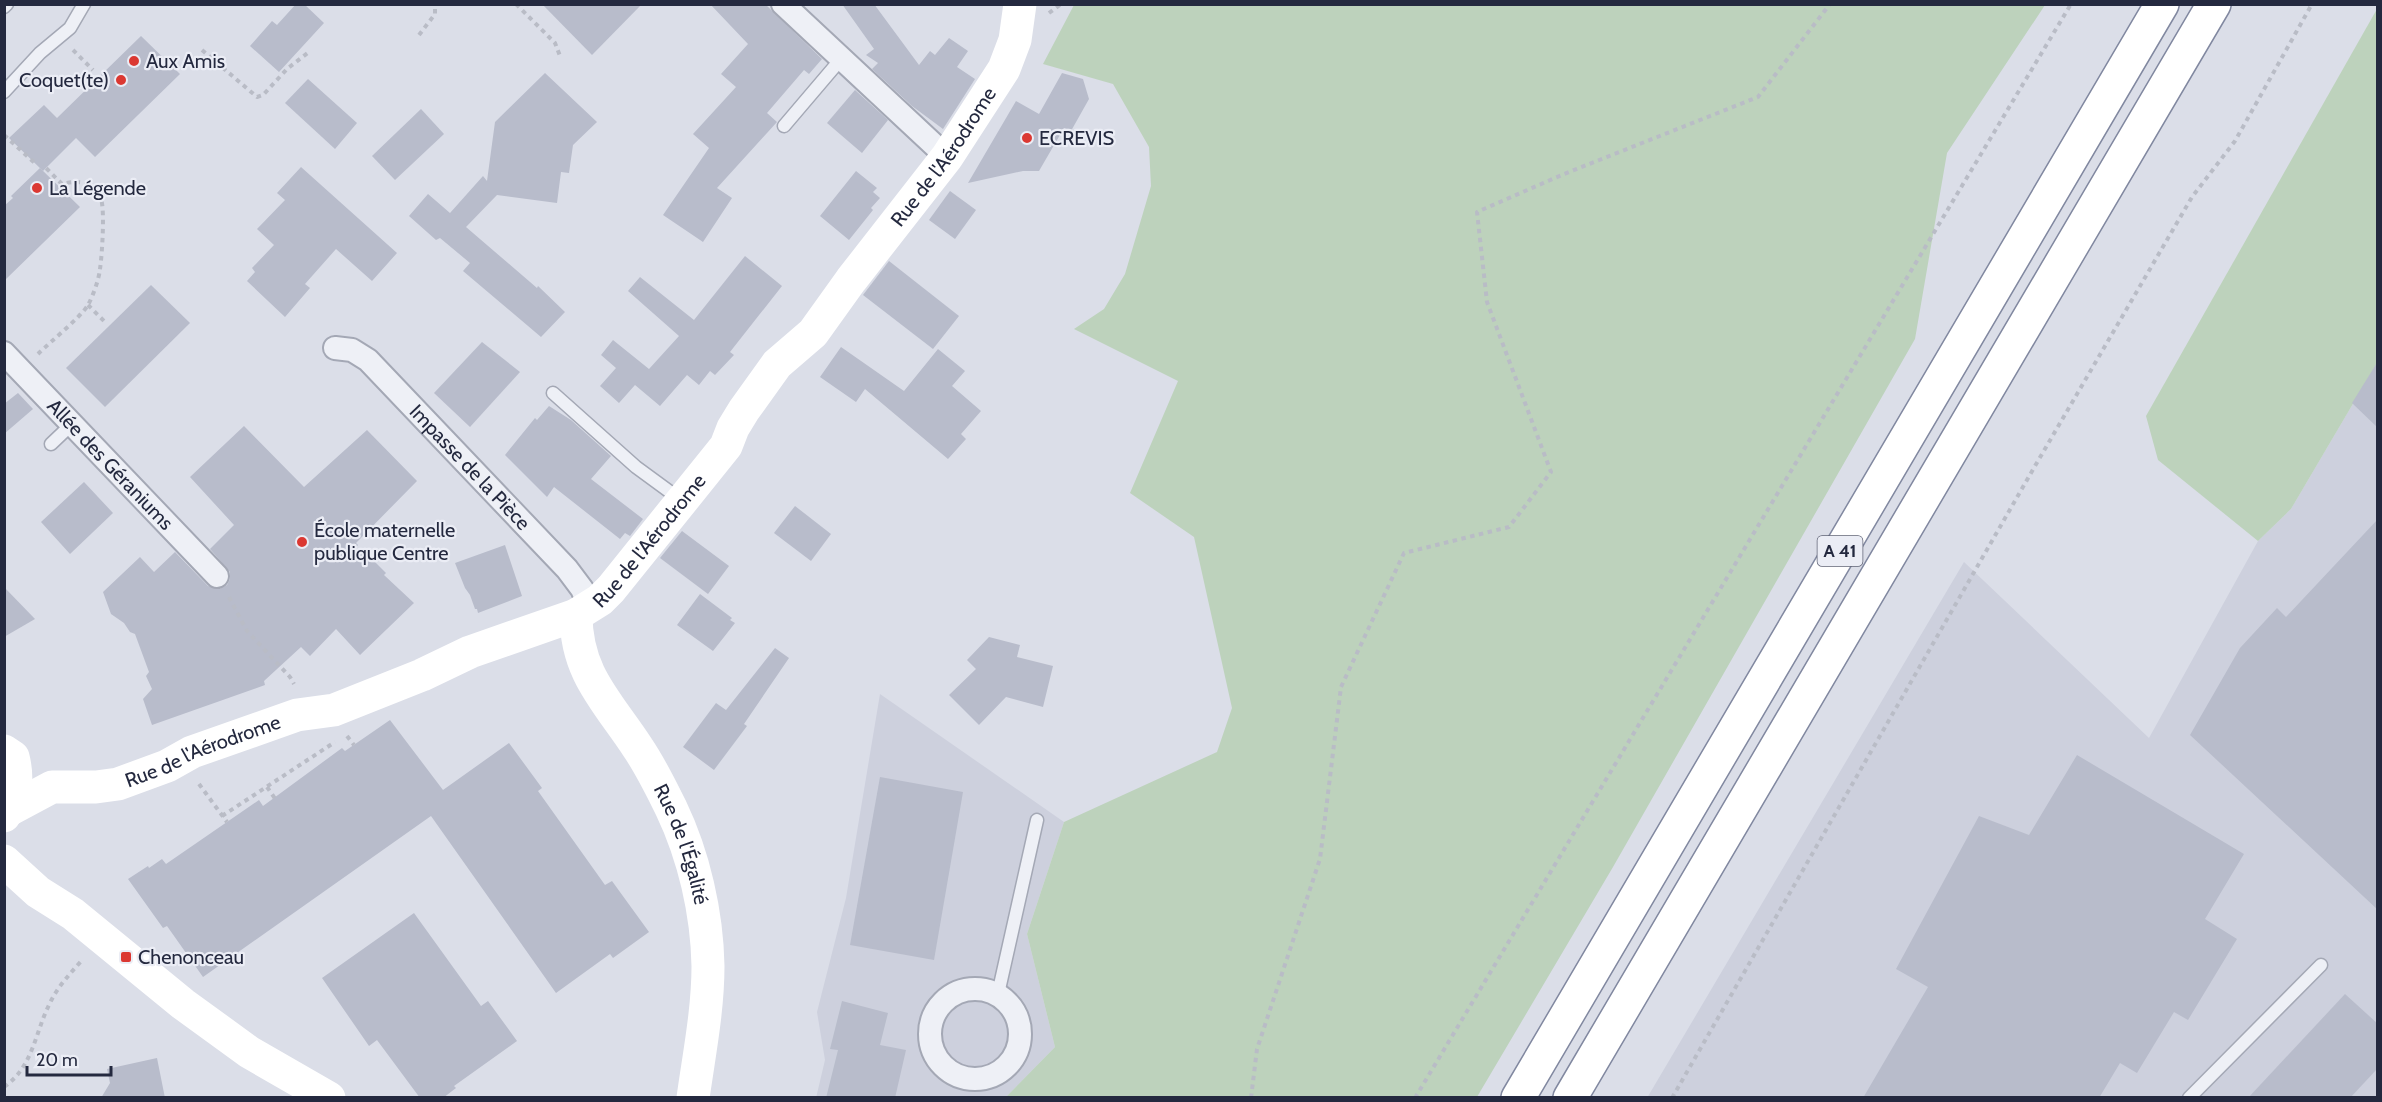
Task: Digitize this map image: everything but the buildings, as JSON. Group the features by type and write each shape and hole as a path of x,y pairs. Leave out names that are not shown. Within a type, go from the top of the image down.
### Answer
{"main road":[{"name":"Rue de l'Aérodrome","path":"6,814 52,788 109,786 167,766 192,752 289,717 334,710 422,675 470,652 583,611 611,589 726,446 744,410 777,364 813,333 851,280 947,157 1004,69 1015,40 1020,4"},
{"name":"A 41","path":"1518,1098 2162,4"},
{"name":"A 41","path":"1570,1098 2214,4"},
{"name":"Rue de l'Égalité","path":"583,611 576,638 584,665 640,751 672,810 685,842 700,895 708,966 693,1098"},
{"path":"9,754 52,788"},
{"path":"9,754 17,773 14,793 6,814 11,836 8,864 38,892 73,914 183,1004 249,1052 330,1098"}],"street":[{"path":"783,4 947,157"},
{"name":"Impasse de la Pièce","path":"335,348 352,350 368,360 567,569 582,589 583,611"},
{"name":"Allée des Géraniums","path":"4,353 217,576"},
{"path":"970,988 985,989 998,994 1010,1004 1018,1017 1021,1031 1019,1047 1013,1060 1002,1071 972,1088 946,1069 937,1059 931,1047 929,1034 931,1021 936,1009 956,992 970,988"}],"lane":[{"path":"4,92 40,53 70,28 84,4"},
{"path":"784,126 841,59"},
{"path":"553,393 636,467 682,501"},
{"path":"51,444 72,424"},
{"path":"998,994 1037,820"},
{"path":"2189,1098 2321,965"}],"path":[{"path":"419,35 435,14 435,4"},
{"path":"516,4 555,43 560,56"},
{"path":"1251,1098 1257,1049 1320,859 1341,687 1404,553 1509,527 1551,472 1487,303 1477,212 1564,174 1758,97 1830,4"},
{"path":"1415,1098 2071,4"},
{"path":"1672,1098 2065,414 2192,197 2240,132 2312,4"},
{"path":"60,37 93,70"},
{"path":"202,50 257,97 263,95 287,69 309,52"},
{"path":"4,135 36,165"},
{"path":"21,370 88,305 100,271 101,200 92,187 84,182 75,181 62,184 43,165"},
{"path":"88,305 104,321"},
{"path":"217,576 247,631 290,677 310,713"},
{"path":"222,816 336,741"},
{"path":"180,759 227,822"},
{"path":"267,787 276,801"},
{"path":"4,1087 14,1080 26,1062 53,996 102,936"}],"shaded area":[{"path":"2377,363 2377,1097 1647,1098 1964,562 2149,738 2258,541 2291,509"},
{"path":"880,694 1064,822 1027,934 1055,1047 1006,1097 816,1098 825,1060 817,1012 846,898"}],"green space":[{"path":"1074,5 2045,5 1947,153 1915,339 1613,867 1477,1097 1006,1097 1055,1047 1027,934 1064,822 1217,752 1232,708 1194,537 1130,493 1178,381 1074,329 1104,309 1125,274 1151,186 1149,147 1113,84 1043,64"},
{"path":"2377,9 2377,363 2291,509 2258,541 2158,460 2146,416"}],"place":[{"name":"Aux Amis","path":"134,61"},
{"name":"Coquet(te)","path":"121,80"},
{"name":"ECREVIS","path":"1027,138"},
{"name":"La Légende","path":"37,188"},
{"name":"École maternelle publique Centre","path":"302,542"},
{"name":"Chenonceau","path":"126,957"}]}
